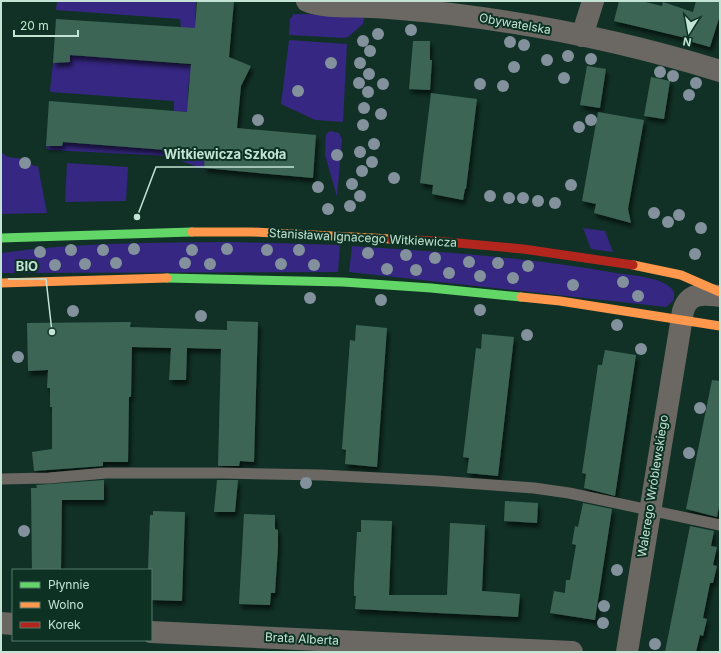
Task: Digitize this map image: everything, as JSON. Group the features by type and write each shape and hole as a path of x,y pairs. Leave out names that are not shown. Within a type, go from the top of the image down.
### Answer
{"street":[{"name":"Obywatelska","path":"307,1 336,6 410,9 499,20 582,36 650,52 720,71"},
{"path":"582,36 593,1"},
{"name":"Stanisława Ignacego Witkiewicza","path":"1,238 166,232 252,232 436,241 523,249 642,266 682,276 720,292"},
{"path":"1,283 169,278 343,282 431,288 538,298 720,326"},
{"path":"681,319 684,305 692,296 720,296"},
{"name":"Walerego Wróblewskiego","path":"626,652 681,319"},
{"path":"1,623 12,624"},
{"name":"Brata Alberta","path":"152,632 572,652"}],"lane":[{"path":"1,479 49,478 106,473 221,473 321,475 436,481 534,488 569,493 720,525"}],"shaded area":[{"path":"57,1 196,1 195,21 197,22 197,29 181,28 180,19 56,10"},
{"path":"293,14 365,15 363,24 348,37 344,38 289,35 290,18 292,18"},
{"path":"289,40 347,44 343,122 315,120 281,104"},
{"path":"70,54 194,65 190,75 188,88 190,112 174,111 174,101 51,92 53,63 69,62"},
{"path":"330,131 339,133 342,139 337,197 325,155 326,134"},
{"path":"62,142 205,153 204,169 167,156 47,149 46,146 62,146"},
{"path":"1,152 8,157 24,159 25,162 38,166 47,213 1,214"},
{"path":"67,163 128,167 126,201 65,202"},
{"path":"583,228 605,231 613,252 591,249"},
{"path":"232,242 340,245 338,272 1,273 1,253 30,249 145,243"},
{"path":"352,246 517,259 583,267 637,276 653,279 666,284 673,291 674,300 666,307 349,272"}],"building":[{"path":"197,1 234,1 229,57 251,66 241,86 237,128 316,135 313,178 204,168 205,153 63,142 62,146 46,146 49,101 187,112 191,64 70,55 70,62 53,63 56,19 195,28"},
{"path":"619,1 641,1 662,6 663,2 693,12 696,1 720,1 720,15 710,47 685,40 686,38 614,21"},
{"path":"413,41 430,41 430,60 432,60 430,90 409,89"},
{"path":"587,66 606,69 600,108 580,105"},
{"path":"651,77 670,81 664,119 644,116"},
{"path":"431,93 477,99 466,189 463,200 432,194 433,185 420,183"},
{"path":"598,112 644,120 628,209 631,223 594,213 596,204 582,201"},
{"path":"227,321 258,322 254,462 240,461 239,466 218,466 221,349 187,348 186,380 169,380 171,348 132,347 131,397 129,397 128,462 103,462 103,466 34,471 32,452 52,449 52,407 50,407 50,388 47,388 48,370 28,371 27,323 131,322 130,327 227,330"},
{"path":"356,325 387,328 377,467 345,464 346,450 342,449 350,340 355,341"},
{"path":"482,334 514,337 498,476 467,473 469,458 463,457 476,348 481,349"},
{"path":"605,350 636,355 615,496 584,488 586,474 582,473 598,365 602,365"},
{"path":"712,380 720,381 720,501 717,517 686,509"},
{"path":"104,480 104,500 62,500 61,569 32,569 31,488 37,488 36,485"},
{"path":"217,480 238,480 235,512 214,512"},
{"path":"505,501 538,503 537,523 504,521"},
{"path":"583,503 612,509 595,620 550,613 554,591 565,593 566,580 570,580 576,545 572,544 575,526 578,527"},
{"path":"153,511 185,512 182,601 152,600 152,569 148,569 150,515 153,515"},
{"path":"244,514 275,515 275,529 278,530 278,547 275,593 271,593 270,605 239,604"},
{"path":"361,520 392,521 389,595 447,595 450,523 485,525 482,591 520,594 518,617 355,609 356,596 354,596 354,583 357,532 361,532"},
{"path":"690,526 714,531 711,546 717,547 713,565 717,566 713,583 710,583 703,618 707,619 703,636 700,635 696,652 665,652"}],"traffic: fast":[{"path":"1,238 192,232"},
{"path":"167,278 343,282 431,288 521,297"}],"traffic: slow":[{"path":"192,232 252,232 391,239"},
{"path":"633,265 681,275 720,292"},
{"path":"1,283 167,278"},
{"path":"521,297 560,301 720,326"}],"traffic: jam":[{"path":"391,239 436,241 523,249 633,265"}],"place":[{"name":"Witkiewicza Szkoła","path":"137,217"},
{"name":"BIO","path":"52,332"}]}
